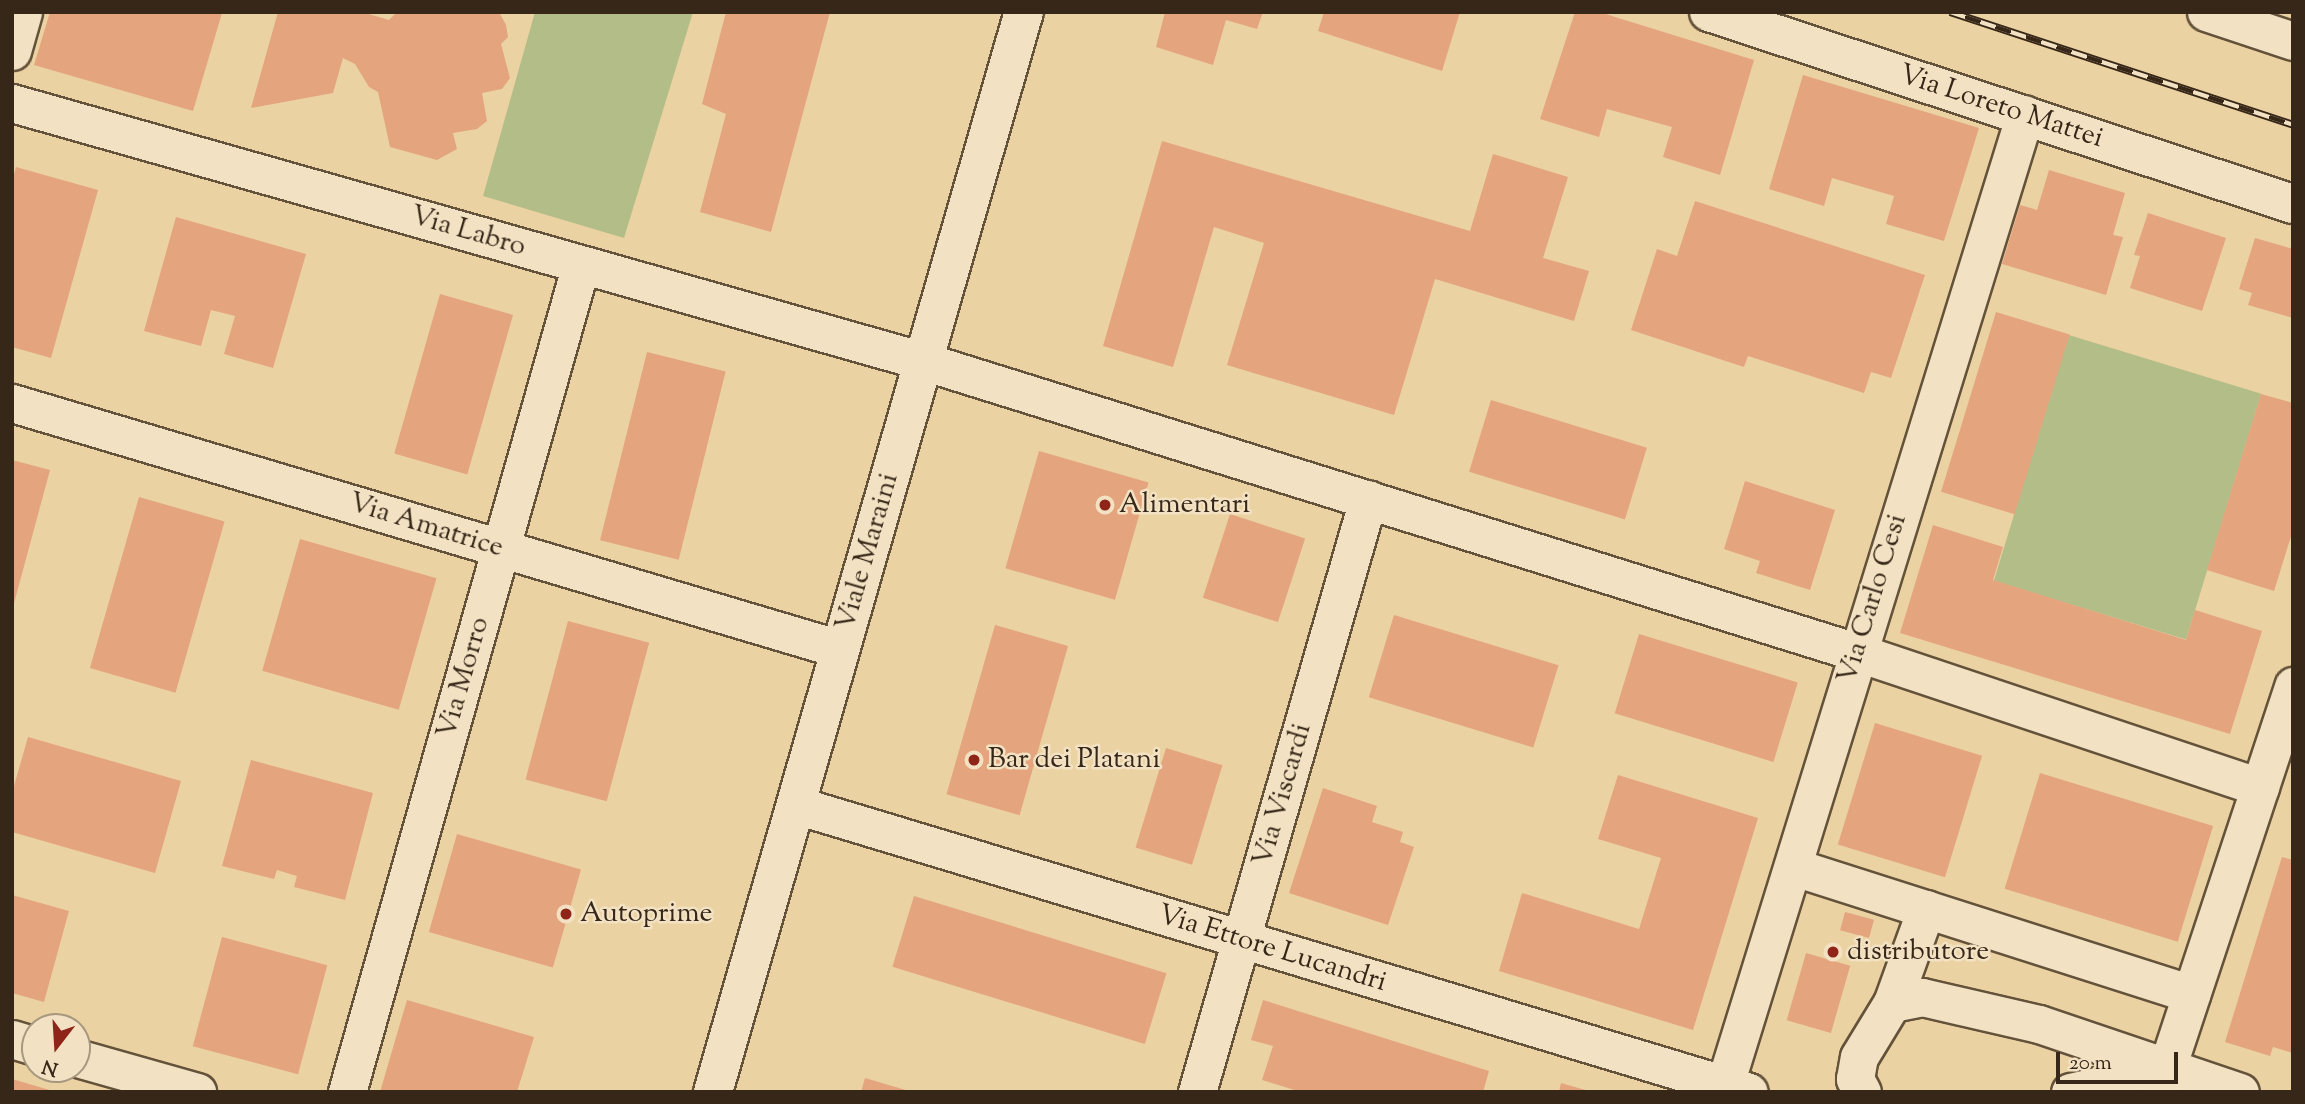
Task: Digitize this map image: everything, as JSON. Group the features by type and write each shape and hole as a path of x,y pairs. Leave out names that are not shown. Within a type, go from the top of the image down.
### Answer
{"main road":[{"name":"Viale Maraini","path":"713,1092 1024,12"},
{"name":"Via Loreto Mattei","path":"1709,12 2293,204"}],"street":[{"path":"12,51 23,12"},
{"path":"2206,12 2293,41"},
{"name":"Via Labro","path":"12,103 923,361 1856,652 2260,787"},
{"name":"Via Carlo Cesi","path":"1737,1088 1794,867 1856,652 2025,114"},
{"name":"Via Morro","path":"347,1092 581,264"},
{"name":"Via Amatrice","path":"12,403 840,649"},
{"name":"Via Viscardi","path":"1197,1092 1368,499"},
{"path":"2163,1081 2293,686"},
{"name":"Via Ettore Lucandri","path":"796,805 1737,1088"},
{"path":"1794,867 2191,994"},
{"path":"1862,1092 1855,1079 1858,1057 1892,1003 1926,909"},
{"path":"1892,1003 1922,997 1953,1001 2039,1024 2163,1081"},
{"path":"91,1062 197,1092"},
{"path":"2070,1092 2163,1081 2240,1092"}],"green space":[{"path":"535,12 693,12 624,238 483,196"},
{"path":"2069,335 2261,394 2186,640 1994,581"}],"building":[{"path":"50,12 222,13 193,111 34,65"},
{"path":"278,12 362,12 389,20 397,12 499,12 506,25 508,37 501,44 510,78 502,89 482,93 487,121 477,129 453,133 457,149 437,160 390,147 378,92 369,87 355,64 343,58 333,93 251,108"},
{"path":"726,12 830,12 771,232 700,212 726,114 702,104"},
{"path":"1165,12 1263,12 1257,29 1226,20 1213,65 1156,47"},
{"path":"1324,12 1460,12 1442,71 1318,31"},
{"path":"1575,12 1599,12 1754,60 1720,175 1663,157 1672,127 1607,109 1599,137 1540,119"},
{"path":"1803,75 1979,128 1944,241 1886,224 1894,196 1832,178 1824,206 1769,189"},
{"path":"1162,141 1470,231 1493,154 1568,177 1543,258 1589,271 1574,321 1435,279 1394,415 1227,365 1264,243 1214,227 1173,367 1103,346"},
{"path":"16,167 98,190 51,358 12,347 12,182"},
{"path":"2049,170 2125,193 2113,235 2123,237 2106,295 2002,264 2020,205 2037,210"},
{"path":"1695,201 1925,275 1891,378 1871,372 1864,393 1748,356 1744,367 1631,330 1657,249 1677,256"},
{"path":"2148,213 2226,238 2202,311 2130,288 2140,256 2134,255"},
{"path":"176,217 306,254 273,368 224,354 235,316 211,310 201,346 144,331"},
{"path":"2255,238 2293,249 2293,318 2248,305 2252,293 2239,289"},
{"path":"440,294 513,315 467,475 394,454"},
{"path":"1996,312 2070,335 2015,514 1941,492"},
{"path":"647,352 726,372 679,560 600,540"},
{"path":"2261,394 2293,403 2293,530 2274,591 2207,570"},
{"path":"1491,400 1647,448 1625,519 1469,472"},
{"path":"1039,451 1149,482 1115,600 1005,568"},
{"path":"12,460 50,470 13,607 12,607"},
{"path":"1745,481 1835,510 1810,590 1756,573 1760,561 1724,549"},
{"path":"139,497 225,522 175,693 90,668"},
{"path":"1230,514 1305,538 1278,622 1203,598"},
{"path":"1933,525 2003,547 1993,580 2186,640 2195,610 2262,631 2230,734 1900,633"},
{"path":"300,539 436,578 399,710 262,671"},
{"path":"1394,615 1558,665 1533,748 1369,697"},
{"path":"568,621 649,643 607,801 526,779"},
{"path":"995,625 1068,646 1020,815 946,794"},
{"path":"1639,634 1798,683 1773,762 1615,713"},
{"path":"1875,723 1982,756 1945,877 1838,844"},
{"path":"28,737 181,781 155,873 12,832 12,793"},
{"path":"1166,748 1222,765 1192,865 1136,847"},
{"path":"251,760 373,793 345,900 294,887 297,876 277,870 274,879 222,866"},
{"path":"2040,773 2213,826 2178,942 2005,889"},
{"path":"1618,775 1758,818 1693,1030 1499,971 1522,893 1639,929 1661,858 1598,839"},
{"path":"1323,788 1377,806 1372,822 1403,832 1400,842 1414,847 1388,925 1289,893"},
{"path":"457,834 581,870 553,968 429,932"},
{"path":"2282,857 2293,860 2293,1053 2273,1047 2270,1056 2225,1042"},
{"path":"12,895 69,911 44,1002 12,993"},
{"path":"914,896 1166,973 1145,1044 892,967"},
{"path":"1845,912 1874,920 1869,938 1840,930"},
{"path":"222,937 327,965 298,1074 193,1046"},
{"path":"1806,953 1850,966 1831,1033 1787,1020"},
{"path":"407,1000 534,1037 517,1092 380,1092"},
{"path":"1263,1000 1489,1071 1483,1092 1301,1092 1262,1080 1273,1046 1251,1040"},
{"path":"865,1078 909,1091 909,1092 861,1092"},
{"path":"12,1079 53,1091 53,1092 12,1092"},
{"path":"1561,1083 1589,1091 1589,1092 1559,1092"}],"railway":[{"path":"1950,12 2293,125"}],"place":[{"name":"Alimentari","path":"1105,505"},
{"name":"Bar dei Platani","path":"974,760"},
{"name":"Autoprime","path":"566,914"},
{"name":"distributore","path":"1833,952"}]}
